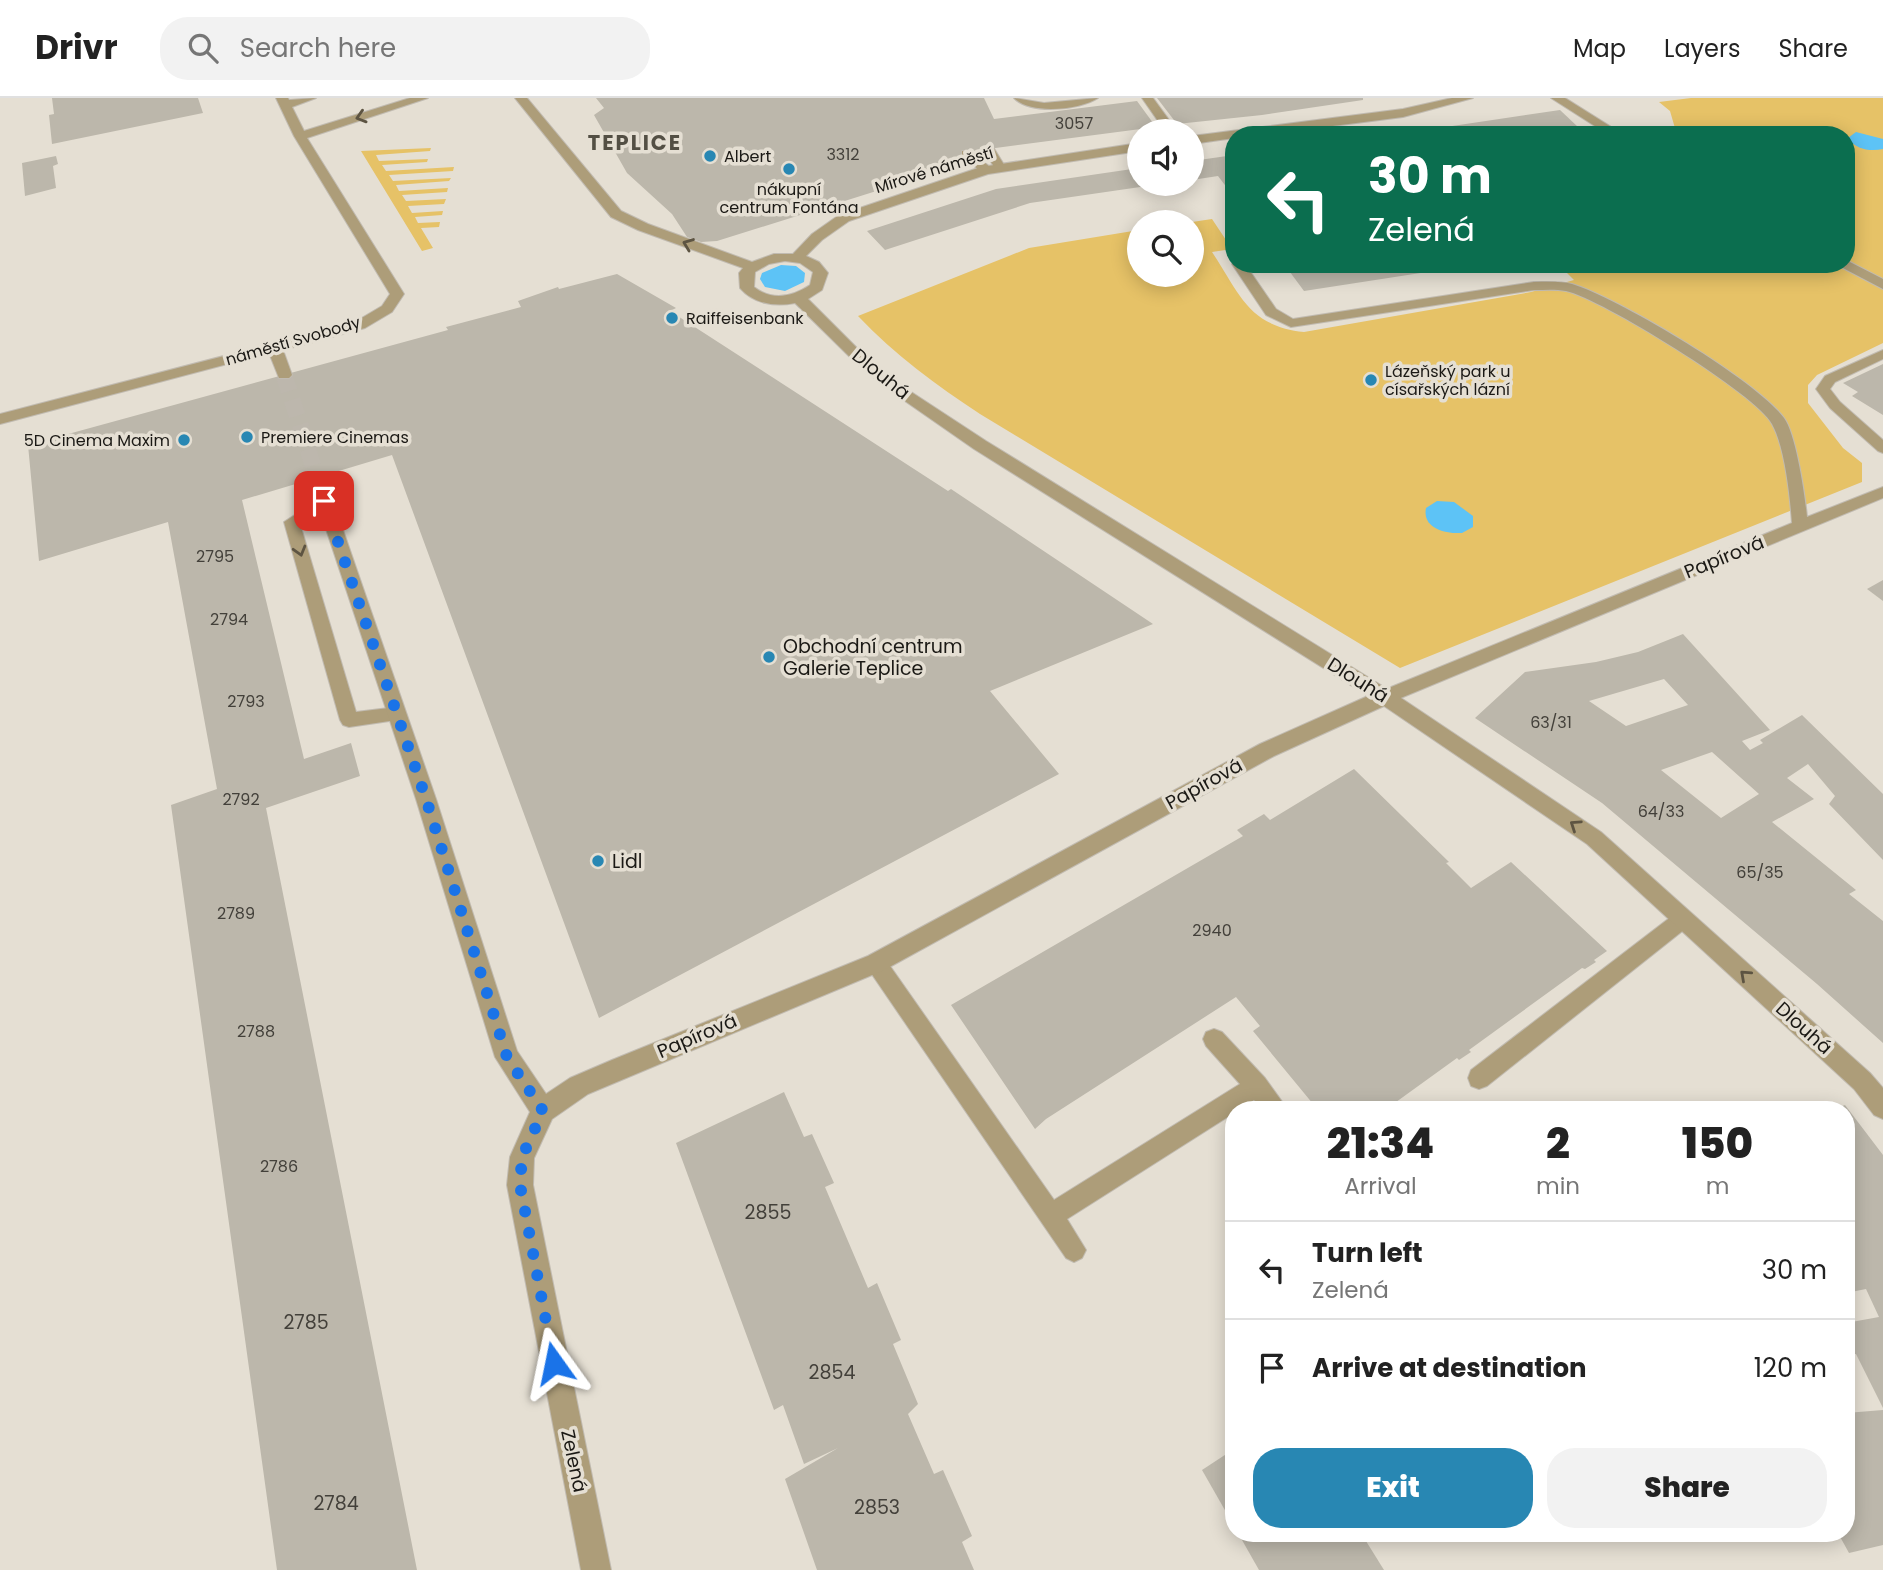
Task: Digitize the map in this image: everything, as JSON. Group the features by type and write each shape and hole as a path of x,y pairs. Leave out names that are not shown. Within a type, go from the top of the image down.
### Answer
{"street":[{"path":"310,98 285,101 300,136 422,98"},
{"path":"521,98 616,214 643,227 752,267"},
{"path":"1301,126 1403,113 1467,98"},
{"path":"1557,98 1603,126"},
{"name":"náměstí Svobody","path":"0,419 360,325 387,309 397,294 300,136"},
{"path":"1204,138 1225,136"},
{"name":"Mírové náměstí","path":"797,258 817,237 844,218 895,200 993,169 1127,149"},
{"path":"773,258 797,258 816,266 821,273 821,280 810,293 799,298 774,300 753,294 744,281 752,267 773,258"},
{"path":"1855,269 1883,285"},
{"name":"Dlouhá","path":"799,298 861,360 897,389 980,445 1385,697 1594,838 1862,1081 1883,1107"},
{"path":"282,345 284,375"},
{"path":"317,478 397,714 507,1057 543,1111"},
{"name":"Papírová","path":"543,1111 579,1086 876,963 1267,750 1385,697"},
{"name":"Zelená","path":"543,1111 522,1157 520,1185 596,1570"}],"lane":[{"path":"1019,98 1037,106 1093,98"},
{"path":"1147,98 1162,119"},
{"path":"989,149 993,169"},
{"path":"967,153 993,169"},
{"path":"1244,273 1270,312 1291,323 1534,286 1567,287 1600,299 1749,391 1779,421 1797,486 1800,526"},
{"path":"1883,354 1830,379 1823,389 1835,405 1883,447"},
{"name":"Papírová","path":"1385,697 1883,492"},
{"path":"324,501 292,522 349,720 397,714"},
{"path":"1479,1078 1683,919"},
{"path":"876,963 1074,1250"},
{"path":"1214,1039 1269,1101"},
{"path":"1232,1101 1256,1086"},
{"path":"1050,1216 1225,1106"}],"shaded area":[{"name":"Lázeňský park u císařských lázní","path":"1691,98 1883,98 1883,343 1817,375 1808,385 1808,403 1843,448 1862,463 1862,482 1400,668 980,414 916,369 858,316 1029,248 1127,232 1127,287 1204,287 1204,220 1212,219 1225,238 1225,250 1212,252 1248,306 1270,323 1304,332 1531,292 1574,280 1567,273 1855,273 1855,126 1674,126 1670,111 1659,102"},
{"path":"431,148 430,151 376,155 379,161 428,159 427,162 382,165 386,171 454,167 453,171 389,175 393,181 451,178 449,181 396,185 399,191 448,188 447,192 402,195 406,201 446,199 444,204 408,206 412,213 443,211 442,215 415,217 418,223 440,222 439,227 421,228 433,248 422,251 361,151"}],"water":[{"path":"1855,133 1883,139 1883,149 1868,150 1855,145"},
{"path":"781,265 796,266 805,273 804,282 785,291 765,287 760,279 762,273"},
{"path":"1437,501 1454,502 1473,516 1473,527 1462,533 1455,533 1442,531 1431,525 1426,508"}],"building":[{"path":"52,98 198,98 203,113 52,144 49,115 54,114"},
{"name":"nákupní centrum Fontána","path":"596,98 984,98 994,119 1137,101 1150,119 1127,119 1127,131 973,151 966,153 967,165 717,241 701,242 687,237 672,214 627,173 594,115 604,108"},
{"path":"1157,98 1363,98 1262,115 1204,121 1204,119 1173,119"},
{"path":"1560,110 1577,126 1452,126"},
{"path":"56,156 58,164 53,166 56,188 25,196 22,163"},
{"path":"1225,156 1225,185 1218,176 1204,178 1204,159"},
{"path":"1127,170 1127,189 1030,203 885,250 867,231 996,189"},
{"path":"1291,273 1421,273 1304,291"},
{"name":"Obchodní centrum Galerie Teplice","path":"617,274 676,308 670,311 948,491 951,489 1153,624 990,691 1059,774 599,1018 392,455 242,500 304,759 351,743 360,776 266,808 417,1570 277,1570 171,805 217,789 168,522 39,561 28,445 448,330 446,327 521,307 518,301 558,287 559,289"},
{"path":"1883,364 1883,415 1852,396 1858,392 1843,383"},
{"path":"1883,580 1883,601 1867,589"},
{"path":"1683,634 1770,730 1742,741 1750,750 1763,743 1760,740 1802,715 1883,794 1883,860 1829,804 1835,796 1808,764 1787,778 1814,799 1772,822 1856,890 1849,894 1883,921 1883,1043 1602,803 1475,718 1525,672 1596,662 1638,652","holes":["1664,679 1688,705 1626,726 1589,701","1712,752 1759,794 1721,818 1661,770"]},
{"path":"1354,769 1449,862 1446,863 1471,888 1511,862 1607,951 1594,960 1596,962 1585,969 1582,968 1469,1050 1471,1052 1459,1060 1457,1058 1397,1101 1311,1101 1253,1031 1260,1026 1236,997 1046,1119 1035,1129 951,1005 1243,836 1237,830 1264,814 1270,820"},
{"path":"784,1092 804,1137 812,1134 834,1183 825,1187 868,1288 877,1283 901,1340 893,1344 918,1404 908,1414 934,1474 943,1470 972,1536 962,1542 974,1570 817,1570 785,1479 838,1448 804,1464 783,1405 774,1410 676,1143"},
{"path":"1855,1118 1883,1155 1883,1408 1855,1354 1855,1321 1879,1317 1866,1289 1855,1291"},
{"path":"1883,1410 1883,1545 1849,1553 1843,1542 1855,1542 1855,1412"},
{"path":"1225,1455 1225,1510 1202,1470"},
{"path":"1243,1542 1367,1542 1384,1570 1259,1570"}],"tunnel":[{"path":"284,375 317,478"}],"place":[{"name":"Albert","path":"710,156"},
{"name":"nákupní centrum Fontána","path":"789,169"},
{"name":"Raiffeisenbank","path":"672,318"},
{"name":"Lázeňský park u císařských lázní","path":"1371,380"},
{"name":"Premiere Cinemas","path":"247,437"},
{"name":"5D Cinema Maxim","path":"184,440"},
{"name":"Obchodní centrum Galerie Teplice","path":"769,657"},
{"name":"Lidl","path":"598,861"}],"district":[{"name":"TEPLICE","path":"635,142"}],"route":[{"path":"324,501 426,799 507,1057 543,1111 522,1157 520,1185 554,1363"}]}
